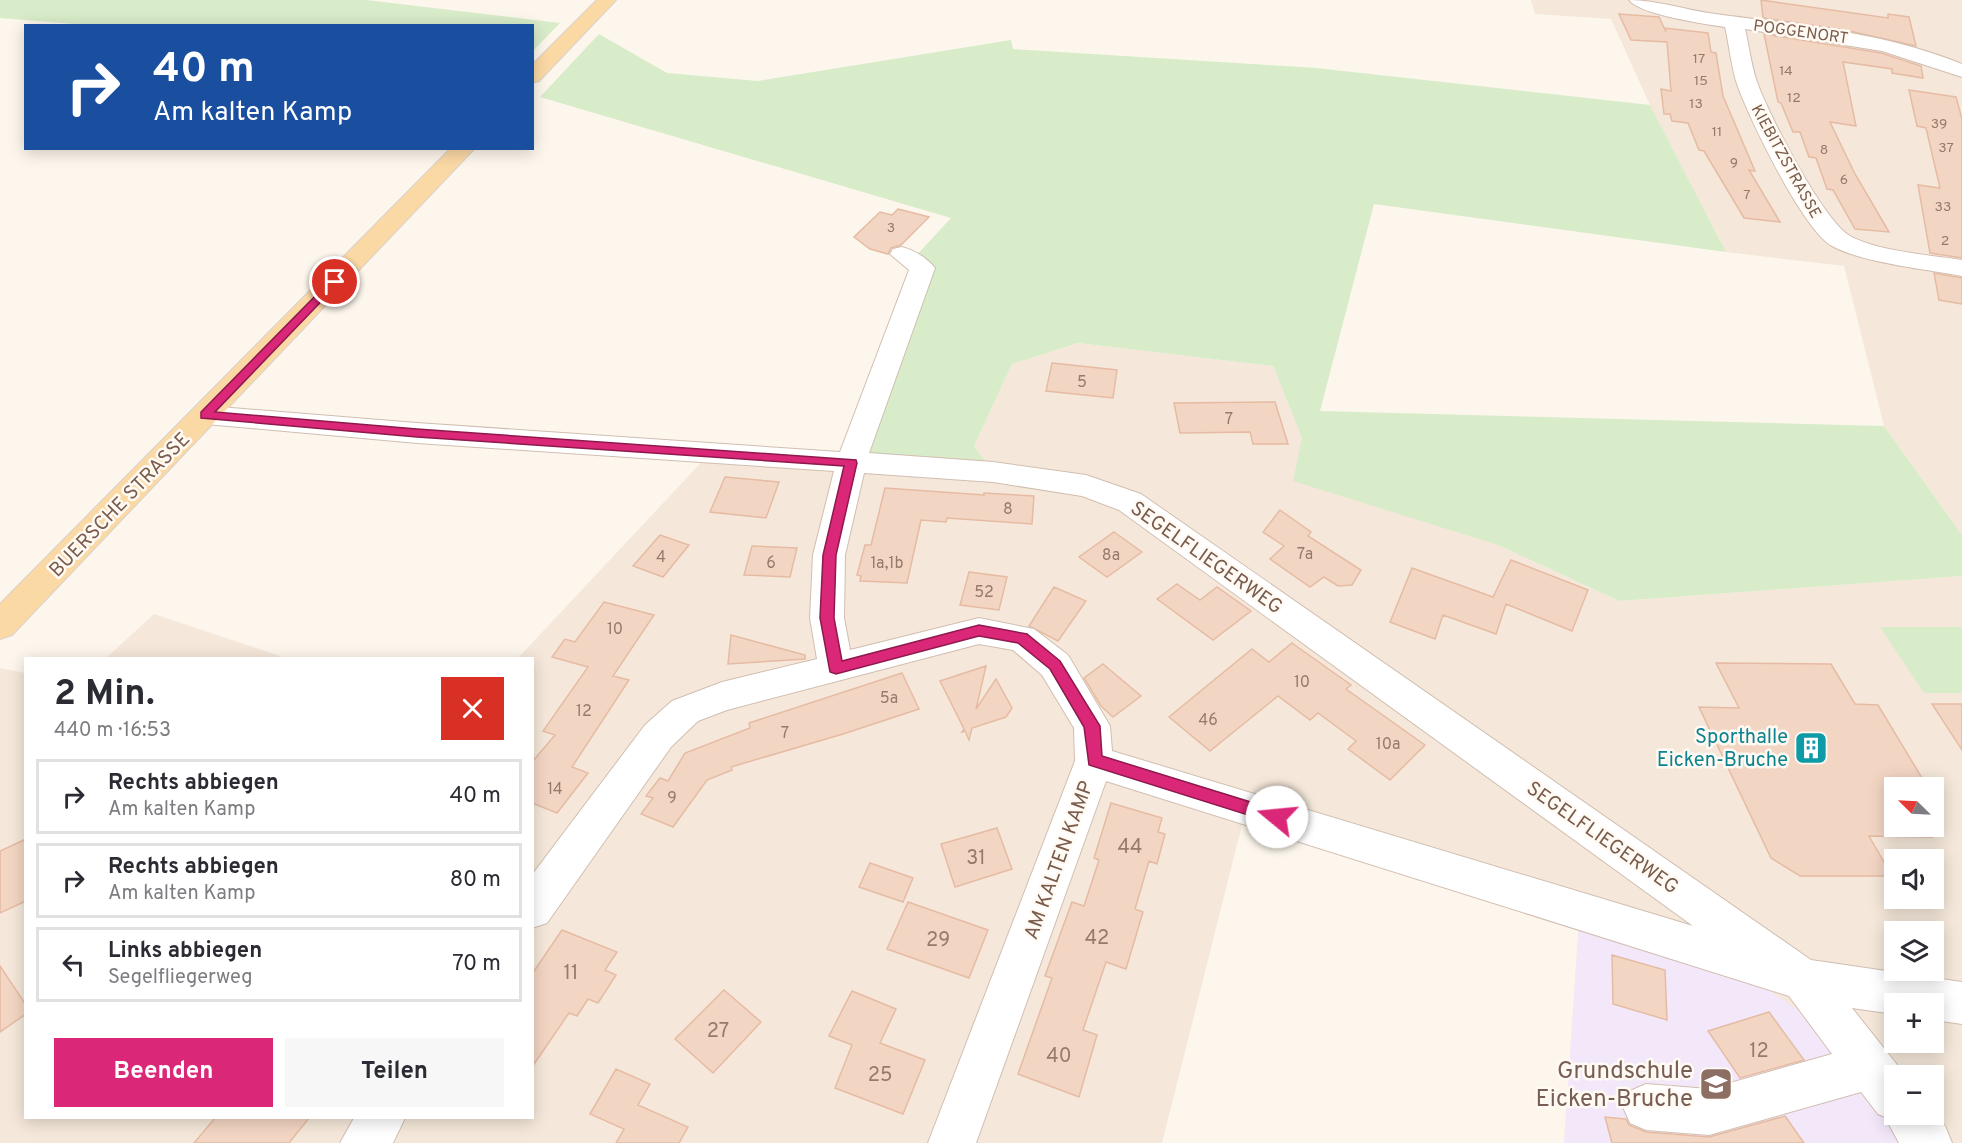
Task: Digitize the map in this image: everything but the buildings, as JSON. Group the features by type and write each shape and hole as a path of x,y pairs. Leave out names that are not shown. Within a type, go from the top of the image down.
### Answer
{"main road":[{"path":"534,75 607,0"},
{"name":"BUERSCHE STRASSE","path":"0,626 462,150"}],"street":[{"name":"POGGENORT","path":"1638,0 1655,8 1682,14 1833,35 1902,48 1962,71"},
{"name":"KIEBITZSTRASSE","path":"1734,22 1746,79 1762,121 1823,226 1839,240 1858,249 1962,268"},
{"path":"836,668 827,618 829,555 851,463 922,268 903,254"},
{"name":"SEGELFLIEGERWEG","path":"206,415 417,433 1016,476 1086,486 1130,502 1803,980 1883,1082"},
{"name":"AM KALTEN KAMP","path":"534,906 658,736 685,711 722,697 979,631 1022,638 1055,665 1092,726 1095,761 952,1143"},
{"path":"1095,761 1803,980 1962,1003"},
{"path":"1646,1107 1709,1112 1883,1082"},
{"path":"364,1143 381,1119"},
{"path":"1915,1125 1928,1143"}],"shaded area":[{"path":"1531,0 1962,0 1962,535 1884,426 1844,266 1726,252 1650,105 1611,19 1535,14"},
{"path":"1078,343 1273,366 1302,438 1498,545 1619,601 1962,576 1962,1143 1564,1143 1579,923 1244,817 1162,1143 0,1143 0,668 24,673 24,1119 534,1119 534,657 519,657 710,453 992,471 974,446 1012,364"},
{"path":"154,614 280,656 279,657 107,657"},
{"name":"Grundschule Eicken-Bruche","path":"1579,923 1746,975 1822,1026 1884,1111 1884,1125 1894,1125 1907,1143 1564,1143"}],"green space":[{"path":"0,0 366,0 560,23 534,50 534,24 74,24 0,18"},
{"path":"599,34 667,73 758,81 1011,40 1013,49 1316,68 1650,105 1726,252 1374,204 1320,411 1884,426 1962,535 1962,576 1619,601 1498,545 1293,481 1302,438 1273,366 1078,343 1012,364 974,446 993,472 851,463 922,268 912,260 951,218 540,97"},
{"path":"1880,627 1962,627 1962,693 1924,693"}],"place":[{"name":"Sporthalle Eicken-Bruche","path":"1811,748"},
{"name":"Grundschule Eicken-Bruche","path":"1716,1084"}],"route":[{"path":"335,282 206,415 417,433 851,463 829,555 827,618 836,668 979,631 1022,638 1055,665 1092,726 1095,761 1277,817"}]}
